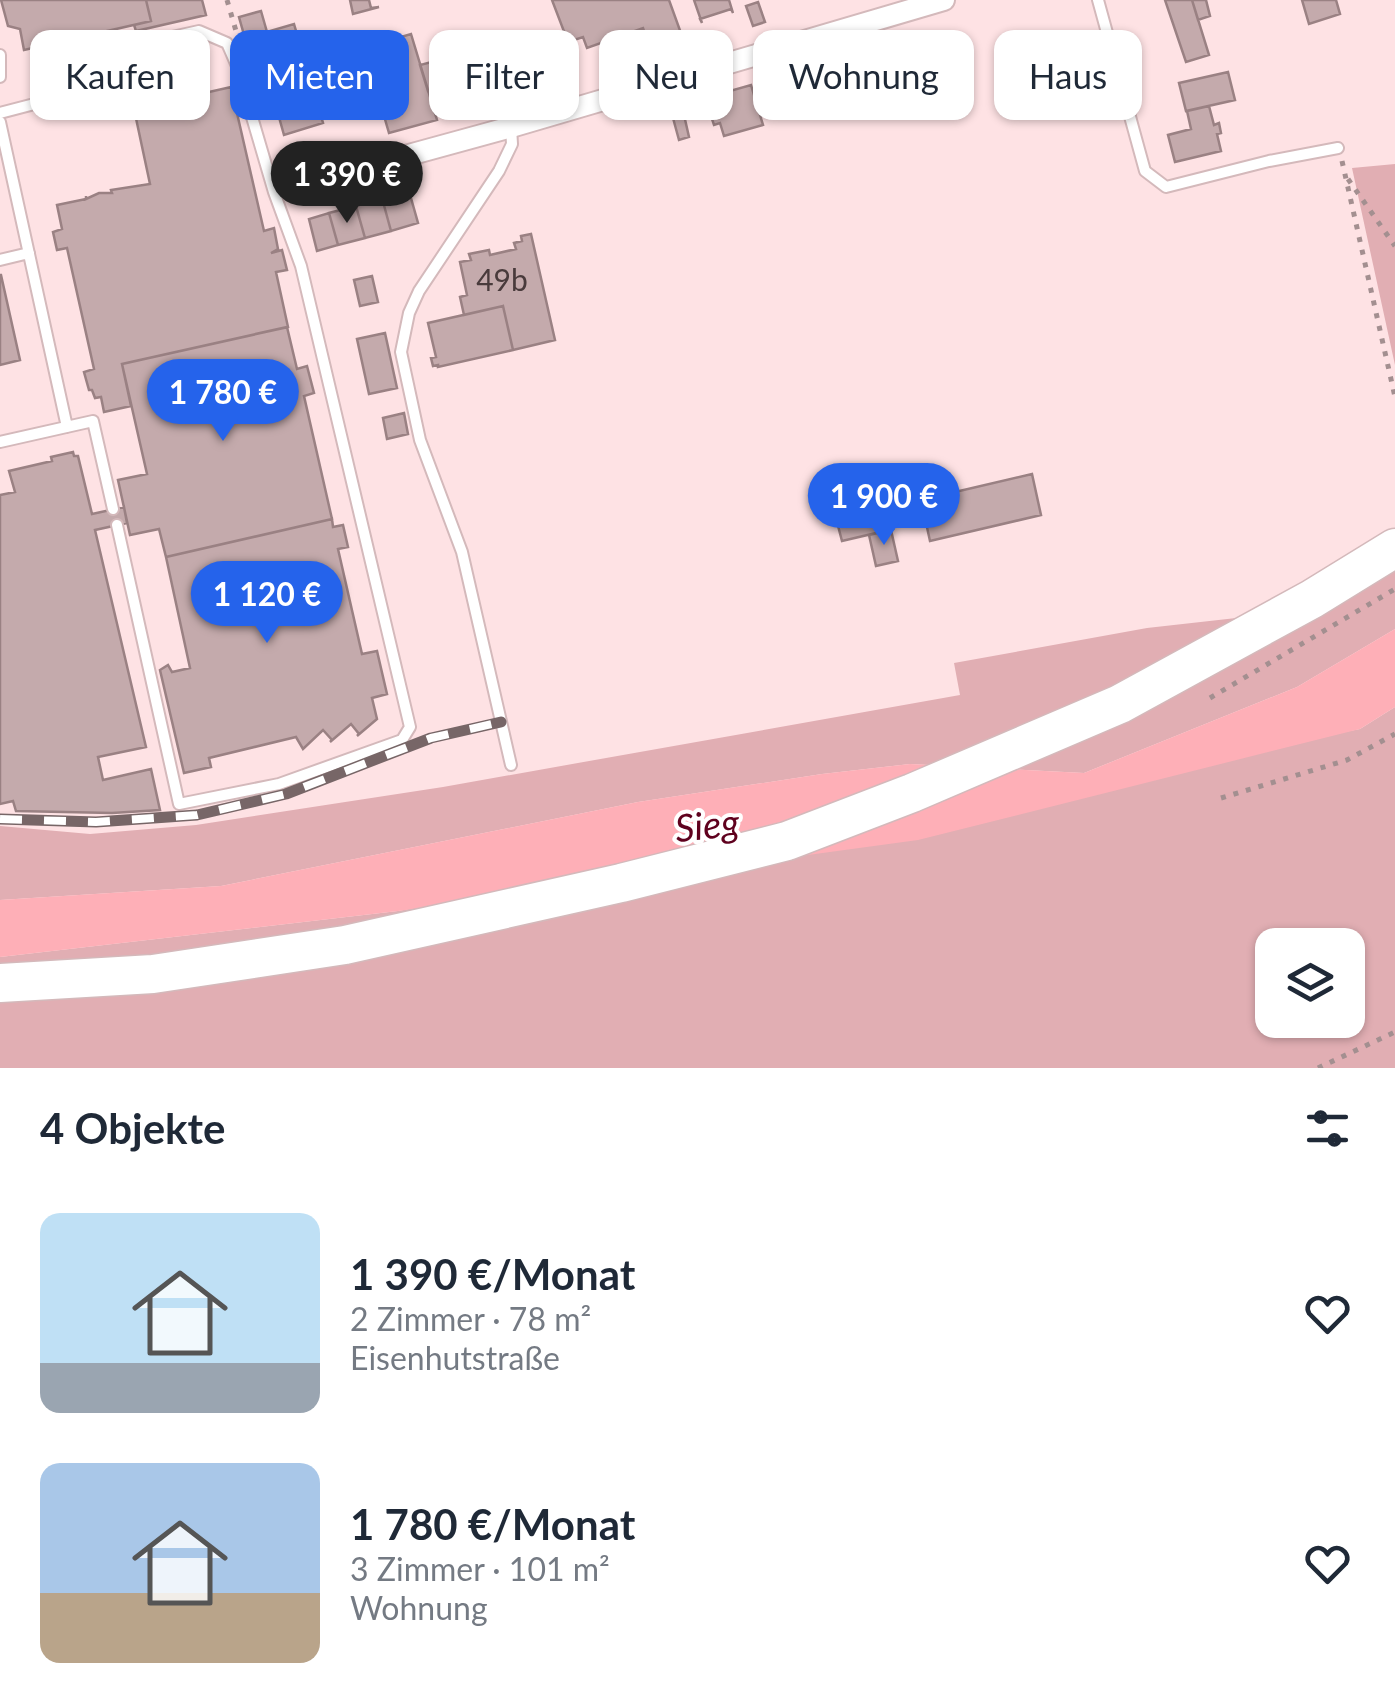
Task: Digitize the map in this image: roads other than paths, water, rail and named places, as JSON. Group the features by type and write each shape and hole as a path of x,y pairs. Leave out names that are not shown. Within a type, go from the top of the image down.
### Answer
{"highway":[{"path":"0,983 152,974 345,945 621,884 787,841 912,793 1120,704 1312,599 1395,548"}],"street":[{"path":"283,190 511,127 908,5 944,0"}],"lane":[{"path":"1098,0 1145,171 1166,187 1269,160 1338,148"},
{"path":"0,112 111,84 142,44 199,30 227,43 283,190 410,726 402,740 279,784 179,804 117,525"},
{"path":"0,55 0,78"},
{"path":"0,122 66,427"},
{"path":"511,127 512,144 499,171 408,313 401,352 420,440 462,552 511,765"},
{"path":"0,260 28,253"},
{"path":"0,442 94,421 113,509"}],"water":[{"name":"Sieg","path":"1395,629 1395,707 1360,729 918,840 398,911 0,957 0,900 221,886 638,802 822,774 910,764 1084,773 1297,687"}],"railway":[{"path":"0,819 96,822 197,815 286,794 431,738 501,722"}]}
